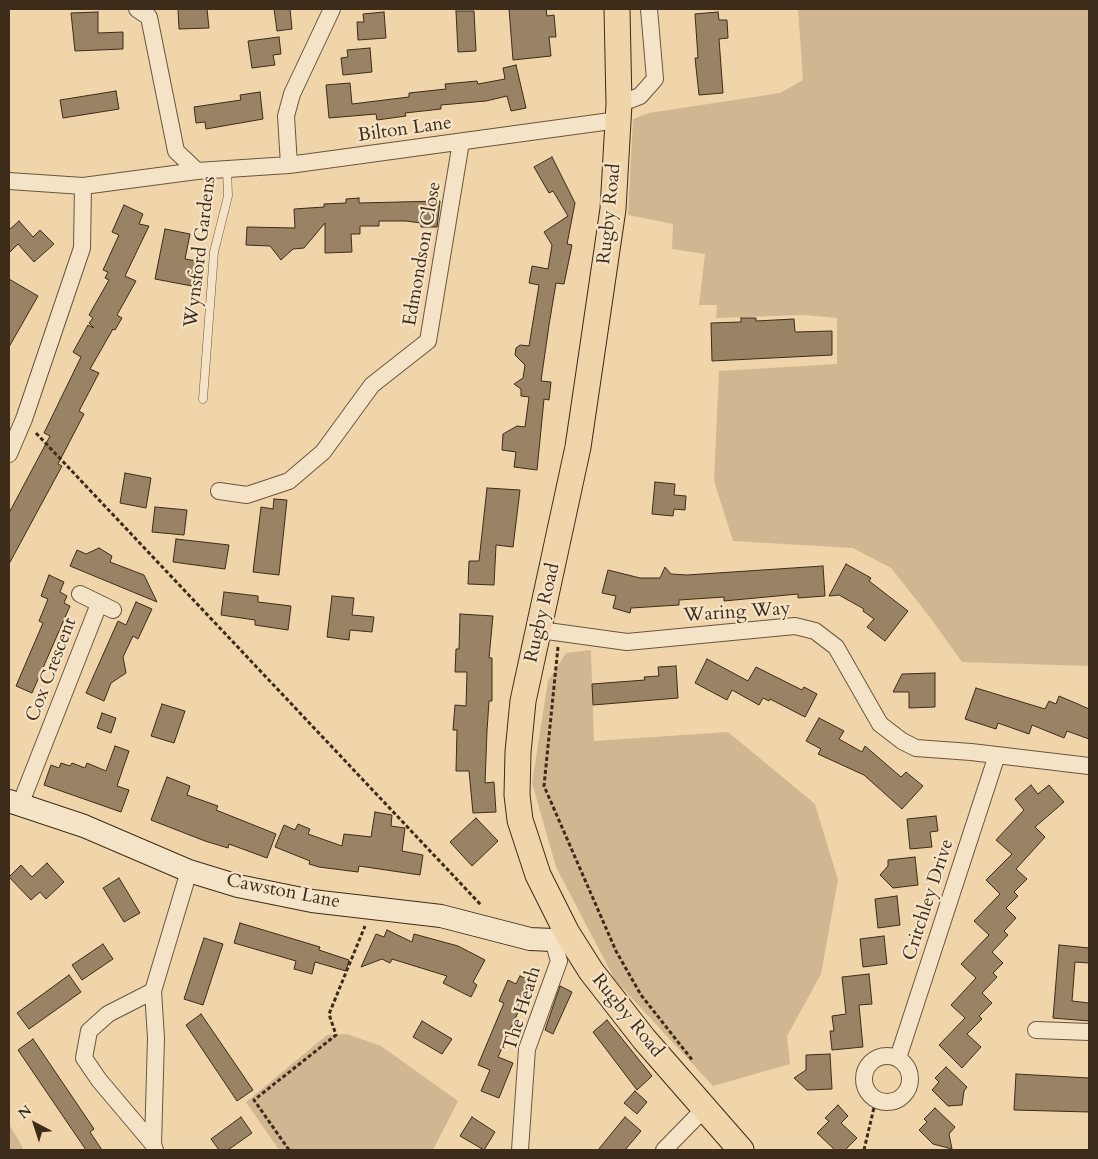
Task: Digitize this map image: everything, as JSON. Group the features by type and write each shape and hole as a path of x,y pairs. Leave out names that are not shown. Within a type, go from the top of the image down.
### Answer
{"main road":[{"name":"Rugby Road","path":"617,9 618,112 614,208 550,631 523,701 518,752 517,795 520,820 560,936 591,971 644,1039 742,1150"}],"street":[{"path":"137,9 150,17 176,151 196,171"},
{"path":"289,165 286,116 290,101 332,9"},
{"name":"Bilton Lane","path":"9,181 83,186 196,171 289,165 462,142 618,112 640,96 655,79 650,9"},
{"name":"Edmondson Close","path":"219,491 247,496 289,481 324,452 372,385 428,341 462,142"},
{"path":"9,454 24,419 82,248 83,186"},
{"name":"Cox Crescent","path":"14,803 106,607 80,594"},
{"name":"Waring Way","path":"550,631 627,642 795,626 815,631 836,647 880,724 902,741 916,748 1089,766"},
{"name":"Critchley Drive","path":"898,1058 997,755"},
{"name":"Cawston Lane","path":"14,803 84,826 189,871 238,886 312,901 441,916 486,926 530,939 560,936"},
{"path":"154,1147 156,1038 153,991 189,871"},
{"name":"The Heath","path":"520,1150 527,1049 559,961 560,936"},
{"path":"153,991 108,1014 90,1031 84,1058 99,1080 154,1147"},
{"path":"1036,1030 1089,1032"},
{"path":"882,1056 898,1058 908,1068 910,1075 908,1089 898,1099 891,1102 876,1099 870,1094 864,1080 869,1064 882,1056"},
{"path":"664,1150 705,1108"}],"lane":[{"name":"Wynsford Gardens","path":"203,399 214,252 228,196 227,169"}],"path":[{"path":"24,419 486,911 486,926"},
{"path":"550,631 544,786 616,951 641,995 695,1063"},
{"path":"289,1150 254,1100 336,1035 329,1014 373,907"},
{"path":"864,1150 876,1099"}],"shaded area":[{"path":"798,9 1089,9 1089,666 962,662 891,568 853,548 733,541 714,481 719,371 837,364 837,318 804,315 716,318 717,305 699,305 705,254 672,249 673,224 628,215 633,119 649,113 780,93 803,80"},
{"path":"591,650 594,741 728,732 815,804 838,880 821,974 787,1036 790,1064 713,1086 615,980 556,867 532,783 548,681 566,653"},
{"path":"347,1034 381,1046 458,1101 433,1150 279,1150 246,1102 327,1035"},
{"path":"9,1124 24,1150 9,1150"}],"building":[{"path":"178,9 207,9 209,28 179,29"},
{"path":"274,9 290,9 292,29 277,31"},
{"path":"509,9 546,9 547,16 554,15 556,37 549,37 551,56 513,60"},
{"path":"456,11 474,11 476,51 458,52"},
{"path":"98,12 98,33 123,32 123,49 75,51 71,13"},
{"path":"384,12 386,38 358,40 357,22 364,22 363,14"},
{"path":"718,12 719,20 727,20 728,38 719,39 723,93 699,95 695,58 698,58 695,14"},
{"path":"279,37 281,54 273,55 275,65 252,68 248,41"},
{"path":"370,48 372,72 343,75 341,58 348,57 347,50"},
{"path":"516,65 526,108 511,111 507,96 486,101 441,105 441,109 405,113 406,116 377,120 376,114 329,118 326,85 350,83 352,104 409,97 409,93 446,89 445,84 477,81 478,84 505,79 503,68"},
{"path":"116,91 119,109 63,118 60,100"},
{"path":"260,92 263,119 206,129 205,122 196,123 194,107 241,100 240,95"},
{"path":"552,157 575,203 567,244 572,245 564,284 556,283 541,381 551,382 549,400 544,399 537,470 514,467 516,452 502,450 503,434 517,426 525,427 529,397 521,396 521,389 514,384 523,378 525,365 515,355 516,348 520,345 529,346 539,285 529,283 532,266 548,269 552,245 544,232 568,216 553,191 549,193 534,167"},
{"path":"359,198 359,203 440,201 437,227 421,227 421,223 406,221 379,221 379,226 360,226 360,234 351,234 352,252 325,253 325,223 304,248 293,249 281,260 270,246 246,245 247,227 295,228 294,209 324,207 324,204 346,203 346,199"},
{"path":"124,205 143,214 139,224 149,226 125,276 136,281 117,315 122,318 115,330 113,329 90,369 99,373 79,411 84,414 58,464 62,466 9,564 9,513 50,436 44,433 81,357 73,352 88,325 94,328 89,323 93,318 89,315 109,280 105,278 108,272 103,270 119,235 112,232"},
{"path":"19,221 33,237 40,230 54,244 34,262 18,244 9,253 9,230"},
{"path":"165,229 190,234 185,259 197,261 192,286 155,279"},
{"path":"9,279 38,296 9,347"},
{"path":"741,318 756,318 756,321 794,319 795,332 832,331 832,355 712,361 711,323 741,322"},
{"path":"125,473 151,478 146,508 120,503"},
{"path":"655,482 675,484 674,495 686,496 685,510 674,509 673,516 652,514"},
{"path":"487,488 520,490 513,547 496,545 494,585 468,584 469,561 479,561"},
{"path":"274,499 287,500 279,575 253,572 261,507 273,509"},
{"path":"155,507 187,510 184,535 152,532"},
{"path":"176,539 229,545 225,569 173,562"},
{"path":"99,548 112,556 110,562 144,575 157,602 70,566 77,550 86,554"},
{"path":"846,564 871,578 869,581 908,611 885,641 867,627 874,619 863,611 864,609 839,595 829,596"},
{"path":"823,566 825,596 798,598 798,594 724,601 724,597 679,600 679,605 631,608 630,613 613,608 616,596 602,593 608,570 640,578 660,578 665,567 671,574 687,575"},
{"path":"49,575 64,582 60,592 67,596 64,603 70,606 32,693 16,686 43,623 39,621 48,599 41,596"},
{"path":"224,592 258,596 258,602 291,606 288,630 255,625 255,620 221,615"},
{"path":"332,596 354,598 352,615 374,617 372,632 350,630 349,640 327,637"},
{"path":"136,602 152,609 138,639 133,636 123,657 126,673 111,683 104,701 86,693 118,621 126,625"},
{"path":"460,614 493,616 489,658 492,658 492,701 489,701 485,783 494,782 496,812 473,813 469,771 456,771 457,730 453,730 455,705 466,706 467,672 455,672 456,649 459,649"},
{"path":"707,659 748,681 756,667 802,690 804,687 817,694 805,717 770,699 769,701 763,698 759,705 732,690 727,700 695,683"},
{"path":"676,666 678,698 593,705 592,684 645,680 644,677 659,676 658,667"},
{"path":"935,673 935,707 909,708 909,692 893,692 902,674"},
{"path":"976,688 1045,709 1049,701 1056,704 1059,696 1078,704 1089,709 1089,739 1067,731 1064,738 1032,725 1029,734 998,723 996,729 965,719"},
{"path":"162,704 185,711 174,743 151,736"},
{"path":"102,713 116,718 111,733 97,728"},
{"path":"819,718 844,731 839,739 862,752 865,746 901,777 906,772 923,786 902,809 864,775 818,754 821,749 806,741"},
{"path":"115,746 129,751 117,786 129,790 121,812 44,785 51,765 59,768 61,763 70,766 72,763 85,768 87,763 106,771"},
{"path":"167,777 190,786 187,795 218,806 216,810 276,834 267,858 229,844 228,848 205,841 151,820"},
{"path":"1031,785 1038,794 1049,785 1064,802 1035,827 1045,837 1016,869 1027,879 1014,892 1018,896 1006,908 1016,918 1004,931 1008,935 992,952 1003,963 993,973 997,977 982,993 992,1003 979,1016 982,1019 967,1034 981,1047 962,1068 939,1045 965,1018 951,1005 976,978 961,964 989,935 974,921 1000,894 986,880 1012,854 996,840 1024,810 1015,799"},
{"path":"375,812 392,815 391,826 405,828 402,851 423,855 420,875 359,866 358,872 319,867 309,864 310,861 275,847 284,825 295,830 298,824 310,829 308,834 342,846 344,834 371,837"},
{"path":"936,816 938,831 930,832 932,847 910,849 907,819"},
{"path":"476,818 498,841 472,866 450,842"},
{"path":"915,857 918,885 893,888 880,875 888,866 888,860"},
{"path":"47,863 64,882 46,899 40,892 31,900 9,877 21,865 32,877"},
{"path":"119,878 140,913 124,922 103,888"},
{"path":"897,896 900,925 878,928 875,899"},
{"path":"240,923 320,947 319,950 349,960 346,971 315,962 312,974 294,969 296,961 234,943"},
{"path":"387,930 412,942 414,934 458,946 485,960 473,982 477,985 471,997 443,983 447,976 392,959 390,963 382,959 361,967 376,934 384,937"},
{"path":"884,936 887,964 863,967 860,939"},
{"path":"204,938 223,944 203,1005 184,999"},
{"path":"103,944 113,959 82,980 72,965"},
{"path":"1059,945 1089,948 1089,963 1075,962 1072,1001 1089,1003 1089,1021 1053,1018"},
{"path":"869,974 872,1004 859,1005 863,1047 832,1050 830,1031 834,1031 832,1016 846,1014 842,977"},
{"path":"69,975 81,992 29,1029 17,1013"},
{"path":"520,976 532,981 498,1057 513,1063 499,1098 481,1091 490,1070 478,1065 504,1003 499,1001 508,980 516,984"},
{"path":"560,986 572,992 553,1034 545,1030"},
{"path":"201,1014 253,1090 237,1101 186,1025"},
{"path":"607,1020 652,1076 637,1090 593,1032"},
{"path":"422,1021 452,1039 442,1054 413,1037"},
{"path":"33,1039 94,1129 90,1132 102,1150 86,1150 18,1050"},
{"path":"830,1054 832,1089 807,1090 794,1078 806,1070 806,1055"},
{"path":"946,1067 967,1087 964,1091 962,1105 948,1106 932,1090 939,1082 935,1078"},
{"path":"1016,1074 1089,1078 1089,1112 1014,1110"},
{"path":"635,1091 647,1102 637,1114 624,1103"},
{"path":"838,1105 848,1116 841,1123 857,1138 845,1150 835,1150 817,1133 829,1121 825,1118"},
{"path":"935,1108 955,1127 949,1134 952,1149 933,1144 919,1130 927,1122 924,1119"},
{"path":"241,1117 252,1133 228,1150 219,1150 211,1139"},
{"path":"472,1117 495,1132 484,1150 460,1136"},
{"path":"625,1117 641,1131 625,1150 598,1150"}]}
